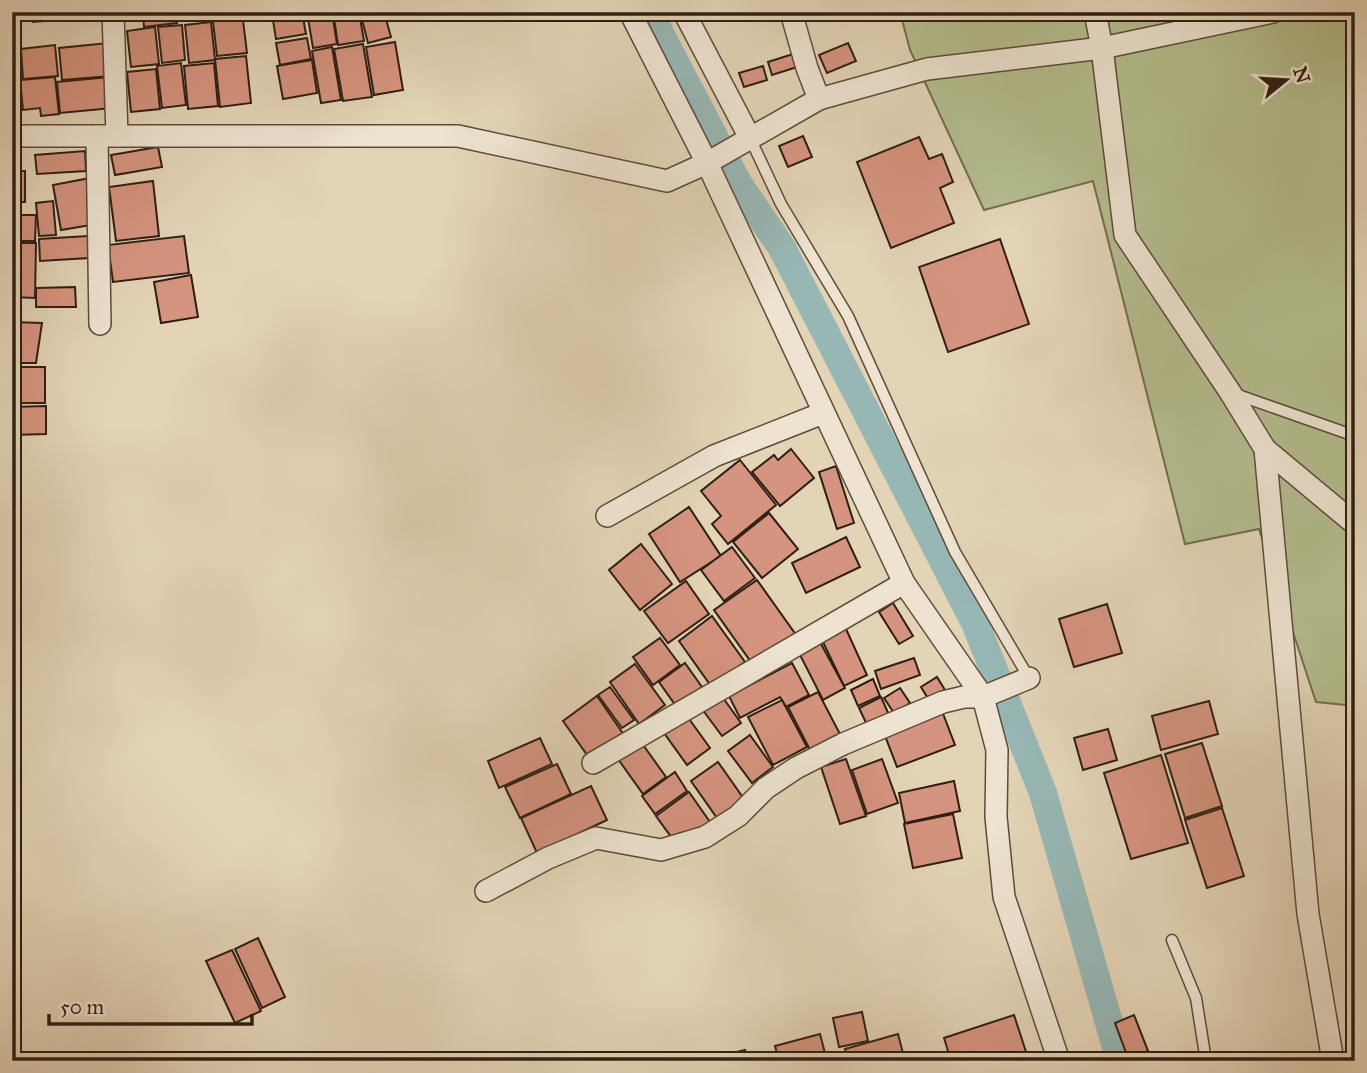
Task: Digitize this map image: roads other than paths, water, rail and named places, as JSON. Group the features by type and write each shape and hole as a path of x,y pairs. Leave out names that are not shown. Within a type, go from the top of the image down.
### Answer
{"street":[{"path":"100,324 113,12"},
{"path":"630,12 707,163 904,583 982,697 997,750 996,817 1004,897 1059,1061"},
{"path":"684,12 750,138"},
{"path":"791,12 819,99"},
{"path":"1095,12 1102,48 1125,234 1265,449 1355,524"},
{"path":"12,136 458,136 667,181 707,163 819,99 927,69 1102,48 1273,12"},
{"path":"607,516 714,456 823,413"},
{"path":"1265,449 1308,914 1333,1061"},
{"path":"593,763 904,583"},
{"path":"486,891 596,838 661,850 705,837 738,816 766,788 796,768 843,744 943,702 964,697 982,697 1029,678"}],"lane":[{"path":"1190,28 1212,12"},
{"path":"750,138 781,204 848,316 955,552 1029,678"},
{"path":"1230,392 1355,436"},
{"path":"1171,940 1196,998 1206,1061"}],"waterway":[{"path":"649,12 738,183 782,248 975,623 1043,793 1120,1061"}]}
